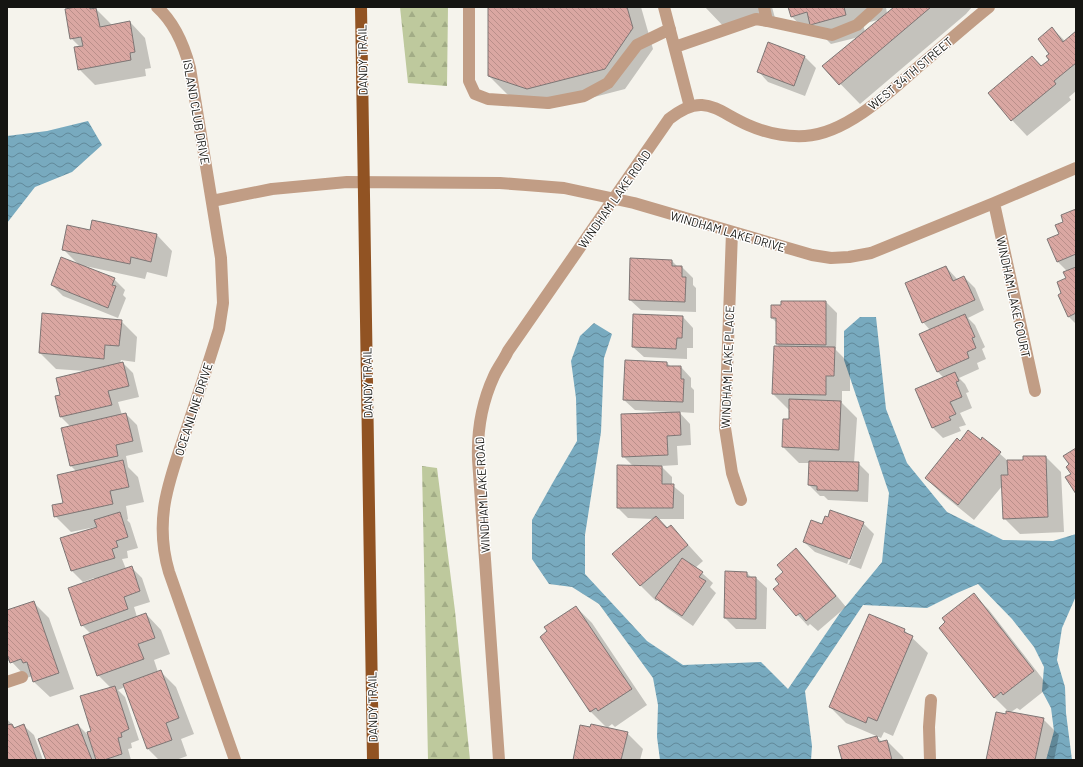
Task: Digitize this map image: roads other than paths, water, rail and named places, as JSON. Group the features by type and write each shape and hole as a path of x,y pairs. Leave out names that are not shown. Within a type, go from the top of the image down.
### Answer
{"main road":[{"name":"DANDY TRAIL","path":"361,7 373,760"}],"street":[{"name":"ISLAND CLUB DRIVE","path":"157,7 176,30 186,53 190,68 212,201"},
{"path":"469,7 469,81 475,94 488,99 548,103 584,96 608,83 637,45 670,30"},
{"path":"664,7 690,106"},
{"path":"764,7 767,21"},
{"path":"675,47 756,19 832,35 857,25 877,7"},
{"name":"WEST 34TH STREET","path":"690,106 704,104 711,106 758,129 786,136 825,133 837,128 878,102 989,7"},
{"name":"WINDHAM LAKE ROAD","path":"499,760 478,459 478,437 486,394 495,374 508,352 669,119 679,110 690,106"},
{"name":"WINDHAM LAKE DRIVE","path":"364,182 500,183 564,188 614,199 812,255 831,258 849,257 871,253 1076,168"},
{"path":"212,201 272,189 347,182 364,182"},
{"name":"OCEANLINE DRIVE","path":"212,201 221,258 223,304 219,329 167,486 162,534 164,553 169,572 235,760"},
{"name":"WINDHAM LAKE COURT","path":"994,203 1035,391"},
{"name":"WINDHAM LAKE PLACE","path":"732,232 725,428 732,473 741,500"},
{"path":"7,682 22,676"},
{"path":"930,760 929,727 931,700"}],"water":[{"path":"88,121 102,145 72,172 35,187 7,223 7,136 47,131"},
{"path":"860,317 876,317 886,409 907,463 947,512 1003,540 1053,541 1076,534 1076,596 1062,628 1057,660 1065,687 1066,713 1072,760 1046,760 1054,731 1051,708 1042,691 1044,667 1034,647 1012,619 978,584 927,608 863,605 805,691 812,746 811,760 660,760 657,737 658,705 653,678 599,604 572,587 549,584 532,559 532,520 577,441 576,398 571,361 580,336 594,323 612,334 604,358 601,432 585,535 585,574 647,641 683,665 761,662 788,689 840,613 882,562 889,493 844,360 844,331"}]}
